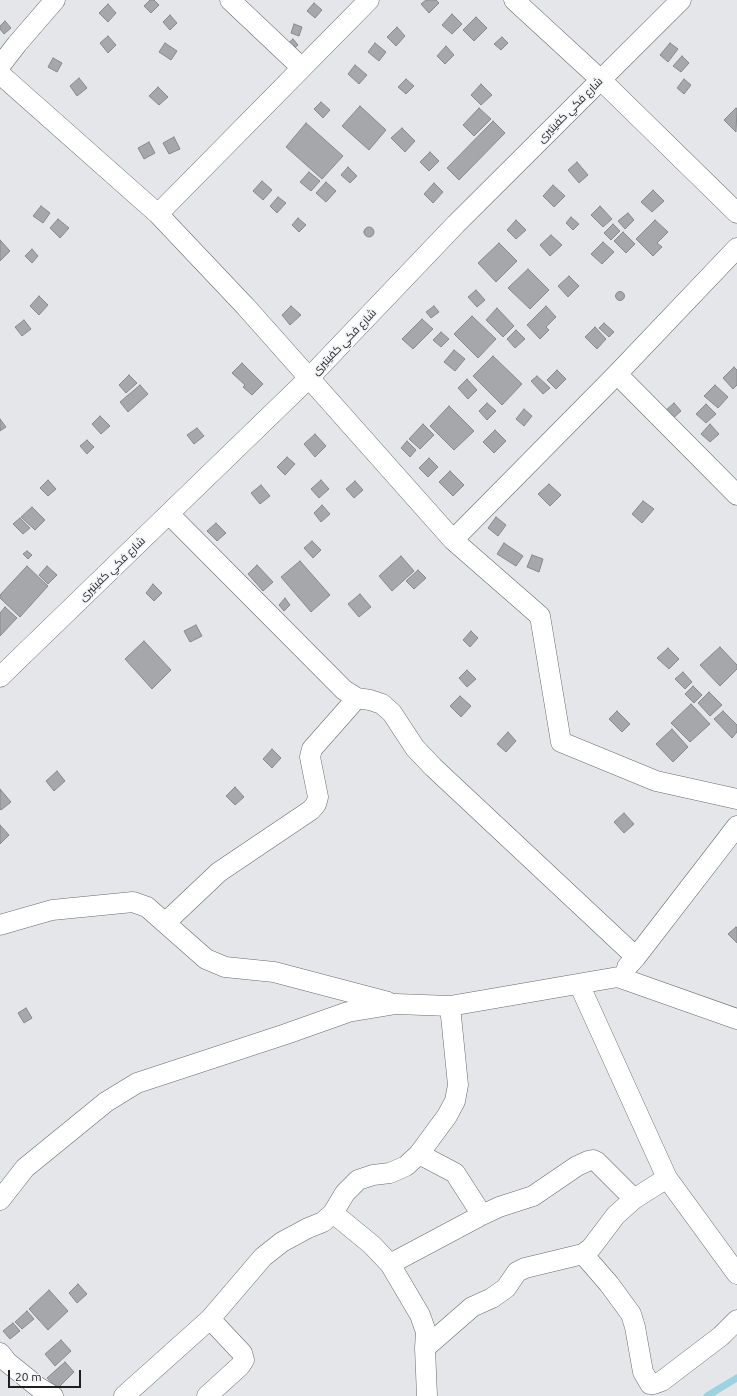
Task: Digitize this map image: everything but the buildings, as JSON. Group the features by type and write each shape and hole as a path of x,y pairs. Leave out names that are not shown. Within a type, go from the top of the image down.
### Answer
{"street":[{"path":"0,66 55,0"},
{"path":"230,0 302,68"},
{"path":"158,214 369,0"},
{"path":"514,0 601,80 737,212"},
{"name":"شارع فكي كفيتيرى","path":"0,677 309,378 456,224 681,0"},
{"path":"0,74 158,214 246,307 453,540 540,616 561,742 656,781 737,799"},
{"path":"453,540 617,374 737,248"},
{"path":"617,374 737,495"},
{"path":"169,514 344,690 357,698 382,704 392,713 415,748 433,767 636,957"},
{"path":"165,923 219,872 311,810 316,804 318,797 310,756 312,749 357,698"},
{"path":"618,977 636,957 737,826"},
{"path":"0,925 52,910 133,902 147,907 206,959 226,967 274,972 396,1004"},
{"path":"0,1200 24,1168 106,1102 137,1083 348,1012 396,1004 450,1006 618,977 737,1019"},
{"path":"579,984 667,1178 737,1274"},
{"path":"124,1396 210,1319 263,1257 282,1242 323,1222 333,1212 345,1193 358,1180 373,1175 390,1173 406,1166 419,1154 447,1116 455,1101 458,1085 450,1006"},
{"path":"419,1154 455,1173 482,1215"},
{"path":"390,1264 482,1215 499,1207 533,1196 577,1166 588,1161 593,1160 597,1162 634,1199"},
{"path":"425,1348 472,1307 499,1294 506,1288 517,1272 525,1268 583,1254 591,1248 616,1215 634,1199 667,1178"},
{"path":"333,1212 372,1245 390,1264 420,1315 426,1332 425,1348 427,1396"},
{"path":"583,1254 609,1284 631,1314 635,1327 643,1372 650,1384 654,1384 662,1380 721,1336 737,1320"},
{"path":"207,1396 240,1366 244,1360 242,1353 210,1319"},
{"path":"0,1353 8,1362 38,1387 53,1396"}],"waterway":[{"path":"707,1396 737,1378"}]}
